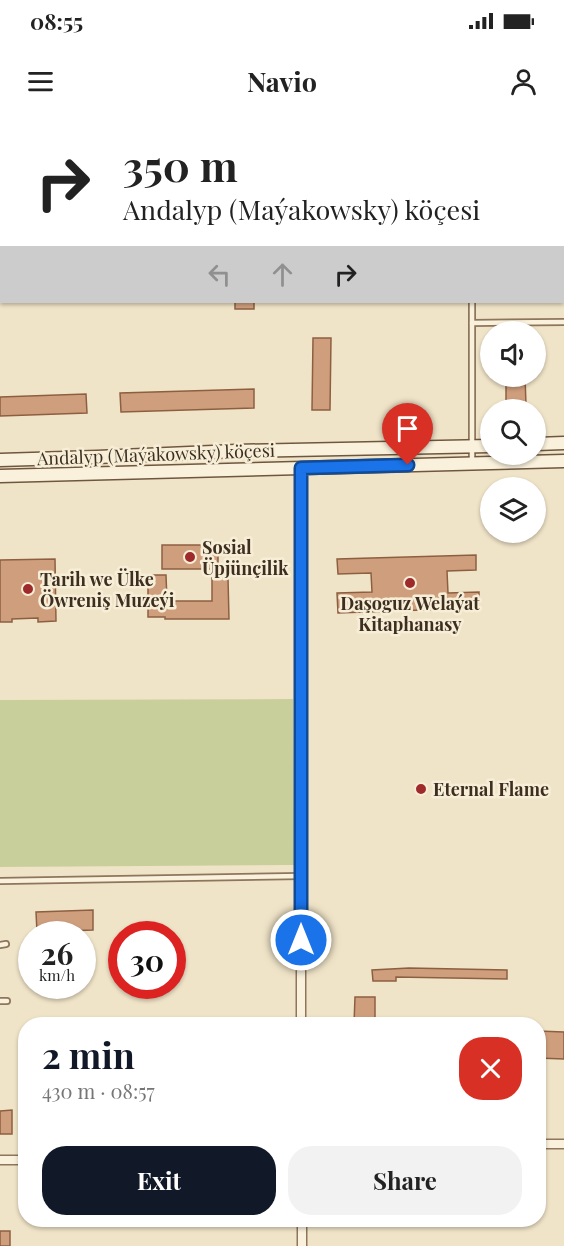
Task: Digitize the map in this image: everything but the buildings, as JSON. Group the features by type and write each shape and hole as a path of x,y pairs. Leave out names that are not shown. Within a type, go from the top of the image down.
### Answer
{"main road":[{"path":"546,444 564,443"},
{"name":"Andalyp (Maýakowsky) köçesi","path":"0,460 97,458 236,450 480,446"},
{"name":"Andalyp (Maýakowsky) köçesi","path":"0,476 564,461"}],"street":[{"path":"301,468 302,1017"},
{"path":"546,1144 564,1144"},
{"path":"0,1160 18,1160"},
{"path":"302,1227 302,1246"}],"lane":[{"path":"472,303 472,463"},
{"path":"472,323 564,322"},
{"path":"0,881 301,876"},
{"path":"0,945 6,944"},
{"path":"0,1001 7,1001"}],"green space":[{"path":"293,699 294,865 0,867 0,700"}],"place":[{"name":"Sosial Üpjünçilik","path":"190,557"},
{"name":"Daşoguz Welaýat Kitaphanasy","path":"410,583"},
{"name":"Tarih we Ülke Öwreniş Muzeýi","path":"28,589"},
{"name":"Eternal Flame","path":"421,789"}],"route":[{"path":"301,940 301,468 408,465"}]}
